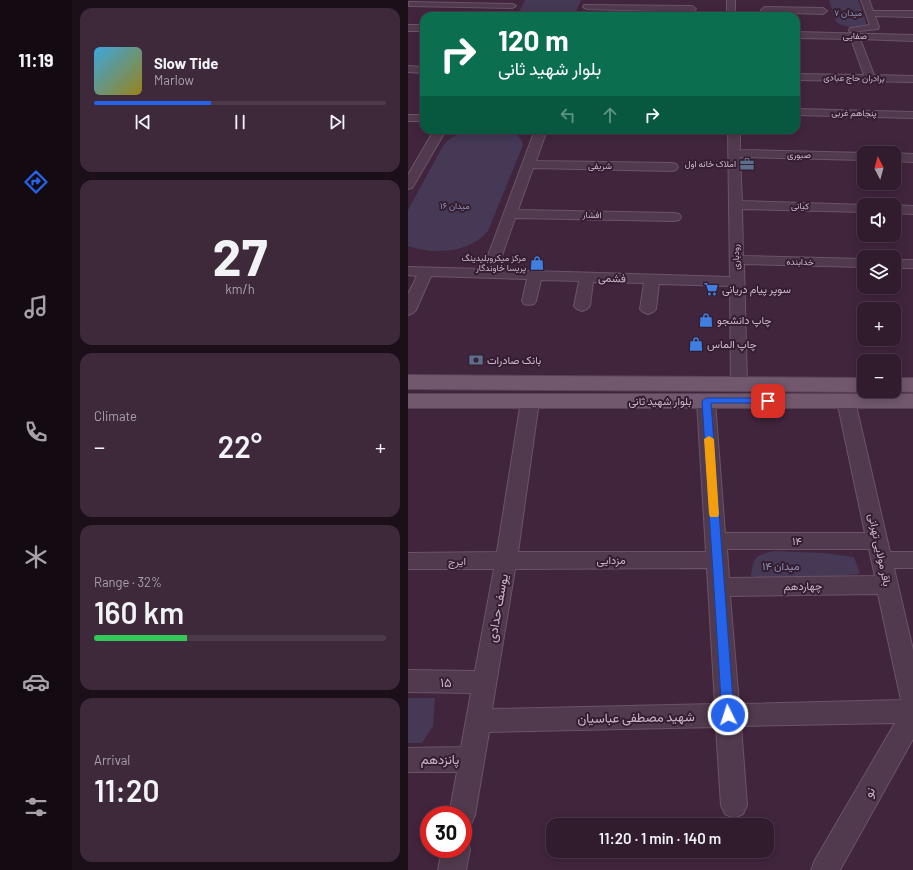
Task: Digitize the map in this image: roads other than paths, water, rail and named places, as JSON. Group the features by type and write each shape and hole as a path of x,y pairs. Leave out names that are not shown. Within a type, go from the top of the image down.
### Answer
{"main road":[{"name":"بلوار شهید ثانی","path":"408,382 530,401 913,400"},
{"name":"بلوار شهید ثانی","path":"408,401 480,392 739,385 857,385"},
{"path":"901,385 913,385"}],"street":[{"path":"731,0 731,12"},
{"path":"820,0 830,36"},
{"path":"865,0 880,37"},
{"path":"412,4 514,3 509,12"},
{"path":"588,3 692,9"},
{"path":"765,10 823,10"},
{"path":"870,13 913,14"},
{"path":"826,24 850,31 875,27"},
{"path":"408,28 420,28"},
{"name":"صفایی","path":"800,35 913,38"},
{"path":"854,36 870,78"},
{"path":"408,69 420,70"},
{"name":"برادران حاج عبادی","path":"800,77 913,79"},
{"name":"پنجاهم غربی","path":"800,112 913,115"},
{"path":"408,118 420,118"},
{"path":"408,185 438,134"},
{"path":"408,271 488,274 539,134"},
{"name":"رودباری","path":"734,134 739,385"},
{"name":"صبوری","path":"734,153 857,156"},
{"path":"901,157 913,158"},
{"path":"408,160 422,160"},
{"name":"شریفی","path":"528,164 672,167"},
{"name":"کیانی","path":"735,205 857,208"},
{"path":"901,209 913,210"},
{"name":"افشار","path":"510,214 674,217"},
{"name":"خدابنده","path":"736,260 857,263"},
{"path":"901,264 913,264"},
{"path":"408,310 426,272"},
{"name":"فشمی","path":"488,274 737,282"},
{"path":"529,301 535,275"},
{"path":"582,306 587,277"},
{"path":"648,310 652,279"},
{"name":"یوسف حدادی","path":"464,806 506,561 530,401"},
{"path":"706,401 734,805"},
{"name":"باقر مولایی تهرانی","path":"846,401 913,701"},
{"name":"مزدایی","path":"506,561 716,551"},
{"name":"۱۴","path":"716,551 880,551"},
{"path":"880,551 913,560"},
{"name":"ایرج","path":"408,561 506,561"},
{"name":"چهاردهم","path":"719,587 887,585"},
{"name":"۱۵","path":"408,681 485,682"},
{"name":"شهید مصطفی عباسیان","path":"478,721 913,711"},
{"name":"نو","path":"825,870 913,715"},
{"name":"پانزدهم","path":"408,760 472,759"},
{"path":"452,870 454,858"}],"place":[{"name":"املاک خانه اول","path":"747,164"},
{"name":"مرکز میکروبلیدینگ پریسا خاوندگار","path":"537,263"},
{"name":"سوپر پیام دریانی","path":"711,289"},
{"name":"چاپ دانشجو","path":"706,320"},
{"name":"چاپ‌ الماس","path":"696,344"},
{"name":"بانک صادرات","path":"476,360"}],"park label":[{"name":"میدان ۷","path":"848,13"},
{"name":"میدان ۱۶","path":"455,206"},
{"name":"میدان ۱۴","path":"781,566"}]}
